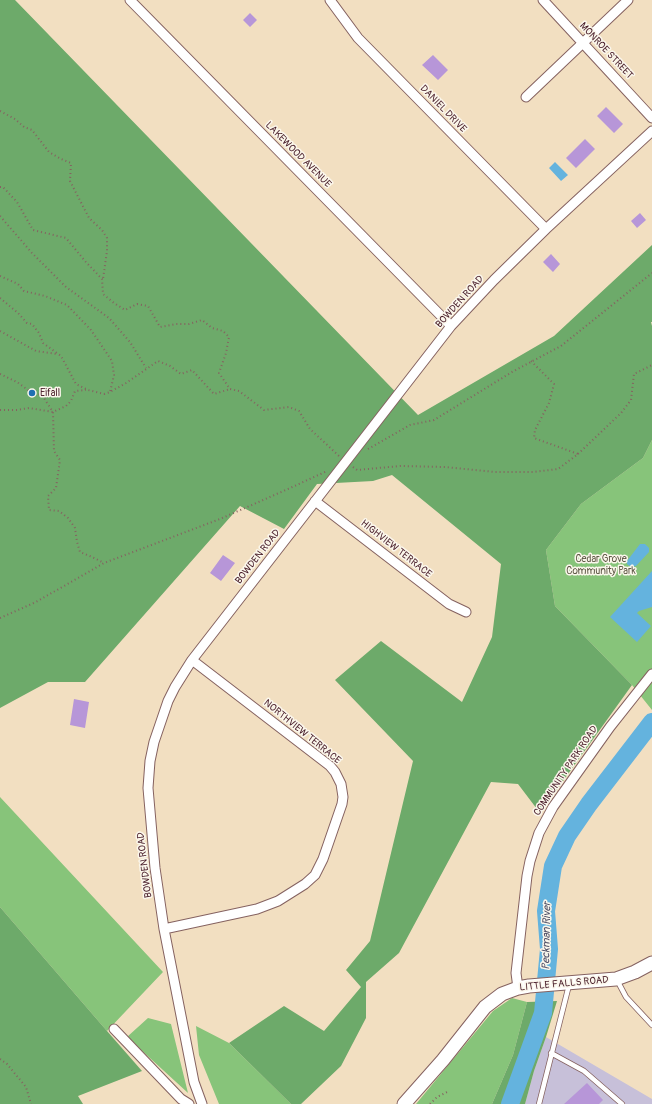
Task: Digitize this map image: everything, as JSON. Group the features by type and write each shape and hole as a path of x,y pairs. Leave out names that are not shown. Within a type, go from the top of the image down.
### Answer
{"street":[{"name":"LAKEWOOD AVENUE","path":"130,0 451,326"},
{"name":"DANIEL DRIVE","path":"330,0 358,38 546,229"},
{"name":"MONROE STREET","path":"543,0 652,118"},
{"path":"526,97 628,0"},
{"name":"BOWDEN ROAD","path":"202,1104 194,1082 164,929 155,868 148,788 154,742 162,715 175,687 192,660 451,326 494,280 546,229 652,131"},
{"name":"HIGHVIEW TERRACE","path":"315,501 450,604 466,612"},
{"name":"NORTHVIEW TERRACE","path":"164,929 257,909 278,901 305,884 319,868 342,804 343,797 338,777 330,766 192,660"},
{"name":"COMMUNITY PARK ROAD","path":"523,987 516,973 527,876 539,833 545,819 557,800 610,727 652,674"},
{"name":"LITTLE FALLS ROAD","path":"409,1102 485,1007 502,994 523,987 616,979 635,972 652,963"},
{"path":"114,1029 181,1099 189,1104"}],"lane":[{"path":"616,979 626,997 652,1025"},
{"path":"539,1104 569,983"},
{"path":"551,1053 584,1072 622,1104"}],"path":[{"path":"0,111 15,119 24,127 32,130 49,152 71,163 70,181 89,218 102,230 107,238 107,251 102,279 103,294 125,310 137,304 148,306 160,327 176,324 188,324 202,320 212,328 223,331 229,337 226,353 219,373 230,389"},
{"path":"0,187 2,187 17,202 33,230 66,238 102,279"},
{"path":"0,216 32,253 66,287 109,318 130,342 146,368"},
{"path":"365,450 410,425 434,420 512,372 561,346 652,273"},
{"path":"0,276 18,284 24,291 45,296 67,305 91,330 112,361 114,375 110,392"},
{"path":"0,298 27,322 32,324 39,333 43,343 61,356 76,384 86,390"},
{"path":"0,331 36,351 58,354"},
{"path":"0,410 29,408 53,412 66,406 71,401 75,391 86,390 104,394 110,392 126,383 158,360 181,374 192,370 214,394 230,389 239,391 264,410 288,407 299,411 310,429 357,470 400,466 445,467 495,472 533,472 558,469 578,454 621,413 631,400 634,374 652,365"},
{"path":"532,361 554,384 549,403 535,430 534,438 578,454"},
{"path":"0,374 17,382 32,393 42,395 53,412 54,451 60,460 56,488 48,496 49,510 59,511 68,518 76,528 77,542 80,552 104,563"},
{"path":"0,618 36,602 104,563 227,516 346,461"},
{"path":"0,1059 7,1064 26,1087 30,1104"},
{"path":"430,1104 437,1096 448,1091"}],"shaded area":[{"path":"546,1037 652,1099 652,1104 525,1104 534,1071"}],"green space":[{"path":"0,0 15,0 418,415 554,336 652,245 652,440 643,458 581,504 546,550 555,606 632,685 540,813 518,784 491,782 399,953 366,982 366,1018 341,1066 301,1104 291,1104 229,1043 284,1006 324,1031 361,987 346,970 370,941 413,761 335,680 381,641 462,702 492,637 501,564 392,475 373,481 317,484 284,529 240,506 85,682 48,682 0,708"},
{"name":"Cedar Grove Community Park","path":"652,440 652,710 632,685 555,606 546,550 581,504 643,458"},
{"path":"0,797 163,972 107,1031 0,907"},
{"path":"0,907 142,1071 78,1096 83,1104 0,1104"},
{"path":"512,998 527,1002 513,1055 492,1104 416,1104 493,1011"},
{"path":"557,1001 525,1104 492,1104 513,1055 527,1002"},
{"path":"148,1018 171,1024 188,1093 127,1037"},
{"path":"196,1026 229,1043 291,1104 219,1104 199,1055"}],"water":[{"path":"555,162 568,175 561,181 549,168"},
{"path":"640,544 645,544 649,548 649,552 636,566 631,567 627,564 627,561"},
{"path":"652,571 652,607 637,613 651,626 637,642 610,617"}],"building":[{"path":"250,13 257,20 250,27 243,20"},
{"path":"433,55 448,70 438,80 422,65"},
{"path":"606,107 623,124 614,133 597,116"},
{"path":"585,139 595,149 576,168 566,158"},
{"path":"640,213 646,220 637,228 631,221"},
{"path":"551,254 560,264 553,272 543,262"},
{"path":"223,555 235,563 221,581 210,573"},
{"path":"74,699 89,702 85,728 70,725"},
{"path":"587,1083 603,1100 599,1104 564,1104"}],"waterway":[{"name":"Peckman River","path":"510,1104 543,1013 549,949 546,911 553,866 567,836 589,804 652,722"}],"place":[{"name":"Eifall","path":"32,393"}]}
